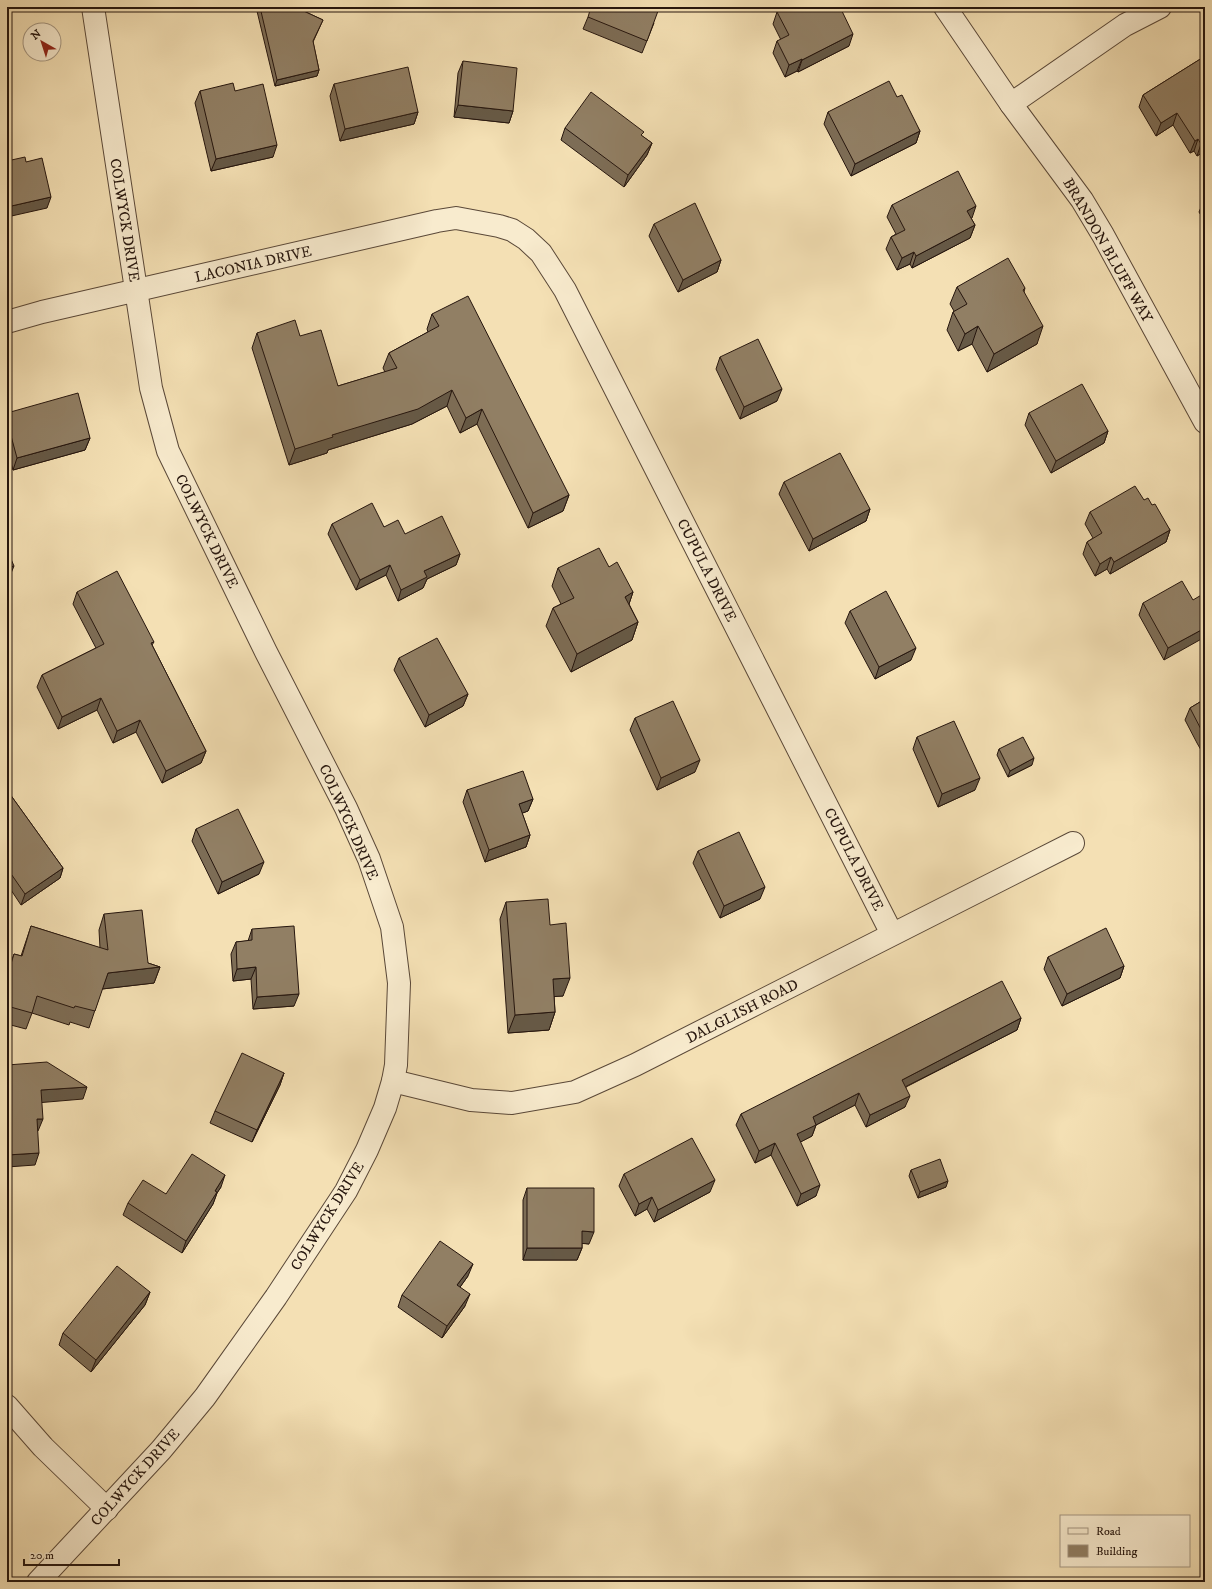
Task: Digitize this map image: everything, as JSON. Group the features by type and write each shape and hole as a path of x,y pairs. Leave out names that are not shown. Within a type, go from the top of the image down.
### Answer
{"street":[{"name":"COLWYCK DRIVE","path":"38,1582 161,1450 206,1397 276,1297 346,1191 385,1108 393,1081 396,1065 399,983 392,928 369,859 346,808 266,652 168,451 151,388 93,7"},
{"name":"BRANDON BLUFF WAY","path":"945,7 1011,104 1082,200 1103,235 1205,422"},
{"path":"1011,104 1125,25 1160,7"},
{"name":"LACONIA DRIVE","path":"7,322 42,312 437,221 456,218 499,226"},
{"name":"CUPULA DRIVE","path":"499,226 512,230 526,239 541,252 565,290 892,934"},
{"name":"DALGLISH ROAD","path":"393,1081 471,1100 512,1103 575,1092 635,1065 1073,843"},
{"path":"7,1406 43,1447 107,1509"}],"building":[{"path":"260,7 295,7 323,20 313,41 319,70 277,80"},
{"path":"591,7 648,7 658,11 647,41 588,17"},
{"path":"786,7 840,7 853,34 789,65 777,41 789,35 777,12"},
{"path":"1202,58 1205,62 1205,142 1201,144 1198,139 1195,141 1177,113 1161,123 1143,95"},
{"path":"463,61 517,68 513,111 458,105"},
{"path":"408,67 418,112 345,129 334,84"},
{"path":"889,81 897,97 902,95 920,131 855,164 828,112"},
{"path":"233,83 235,91 263,84 277,145 216,159 200,91"},
{"path":"591,92 644,132 641,135 652,143 628,175 565,128"},
{"path":"25,157 26,162 42,158 51,197 7,207 7,161"},
{"path":"958,171 976,206 967,211 975,225 916,256 914,252 902,258 891,237 905,230 892,205"},
{"path":"695,203 721,260 683,280 654,224"},
{"path":"1008,258 1025,288 1023,290 1043,326 994,354 978,326 965,334 953,312 967,304 957,287"},
{"path":"468,296 569,495 533,513 482,409 466,418 452,390 418,409 332,435 333,437 295,449 257,333 295,320 300,336 321,330 338,386 397,368 389,353 439,326 432,314"},
{"path":"758,339 782,389 744,407 720,357"},
{"path":"1082,384 1108,431 1056,461 1029,413"},
{"path":"78,393 90,438 17,458 7,421 7,413"},
{"path":"840,453 870,509 813,539 784,482"},
{"path":"1135,486 1144,500 1148,498 1152,505 1155,504 1170,530 1114,562 1111,557 1100,564 1087,542 1102,533 1090,512"},
{"path":"372,503 384,527 398,520 405,534 442,516 460,554 424,571 427,577 401,590 390,565 360,580 332,524"},
{"path":"599,548 609,567 617,562 633,592 625,597 638,622 577,654 553,608 574,598 558,568"},
{"path":"7,550 14,566 7,568"},
{"path":"117,571 154,642 151,643 206,751 166,771 140,720 117,731 101,698 62,717 42,675 104,644 77,592"},
{"path":"1182,581 1193,600 1203,594 1205,597 1205,628 1168,648 1143,603"},
{"path":"886,591 916,648 879,667 850,611"},
{"path":"437,638 468,694 429,715 399,658"},
{"path":"1205,699 1205,737 1190,708"},
{"path":"673,701 700,760 661,778 635,718"},
{"path":"954,721 980,778 942,794 917,737"},
{"path":"1023,737 1034,758 1010,771 999,749"},
{"path":"523,771 533,799 519,804 530,835 489,850 467,790"},
{"path":"7,790 63,868 25,894 7,868"},
{"path":"238,809 264,862 222,882 196,829"},
{"path":"739,832 765,887 724,906 698,851"},
{"path":"548,899 550,925 566,923 570,978 553,979 555,1012 515,1015 506,902"},
{"path":"142,910 148,963 160,967 108,973 95,1011 75,1006 74,1008 37,996 32,1013 7,1006 10,990 7,989 7,977 14,954 22,956 31,926 108,950 104,914"},
{"path":"294,926 299,994 257,997 256,967 237,969 236,942 252,940 252,929"},
{"path":"1106,928 1124,966 1067,994 1048,957"},
{"path":"1002,981 1021,1018 902,1080 910,1096 870,1115 859,1093 813,1117 816,1125 797,1134 820,1185 801,1194 775,1143 759,1151 741,1114"},
{"path":"242,1053 284,1073 257,1130 215,1111"},
{"path":"47,1062 87,1087 41,1090 43,1119 37,1119 39,1153 7,1155 7,1065"},
{"path":"692,1138 715,1180 658,1210 652,1197 639,1204 624,1174"},
{"path":"192,1154 225,1175 215,1191 217,1192 186,1241 128,1203 143,1180 166,1194"},
{"path":"940,1159 948,1181 920,1192 911,1170"},
{"path":"527,1188 594,1188 594,1232 582,1231 582,1248 527,1248"},
{"path":"440,1241 473,1264 457,1285 470,1294 447,1326 402,1295"},
{"path":"117,1266 150,1292 96,1360 63,1333"}]}
